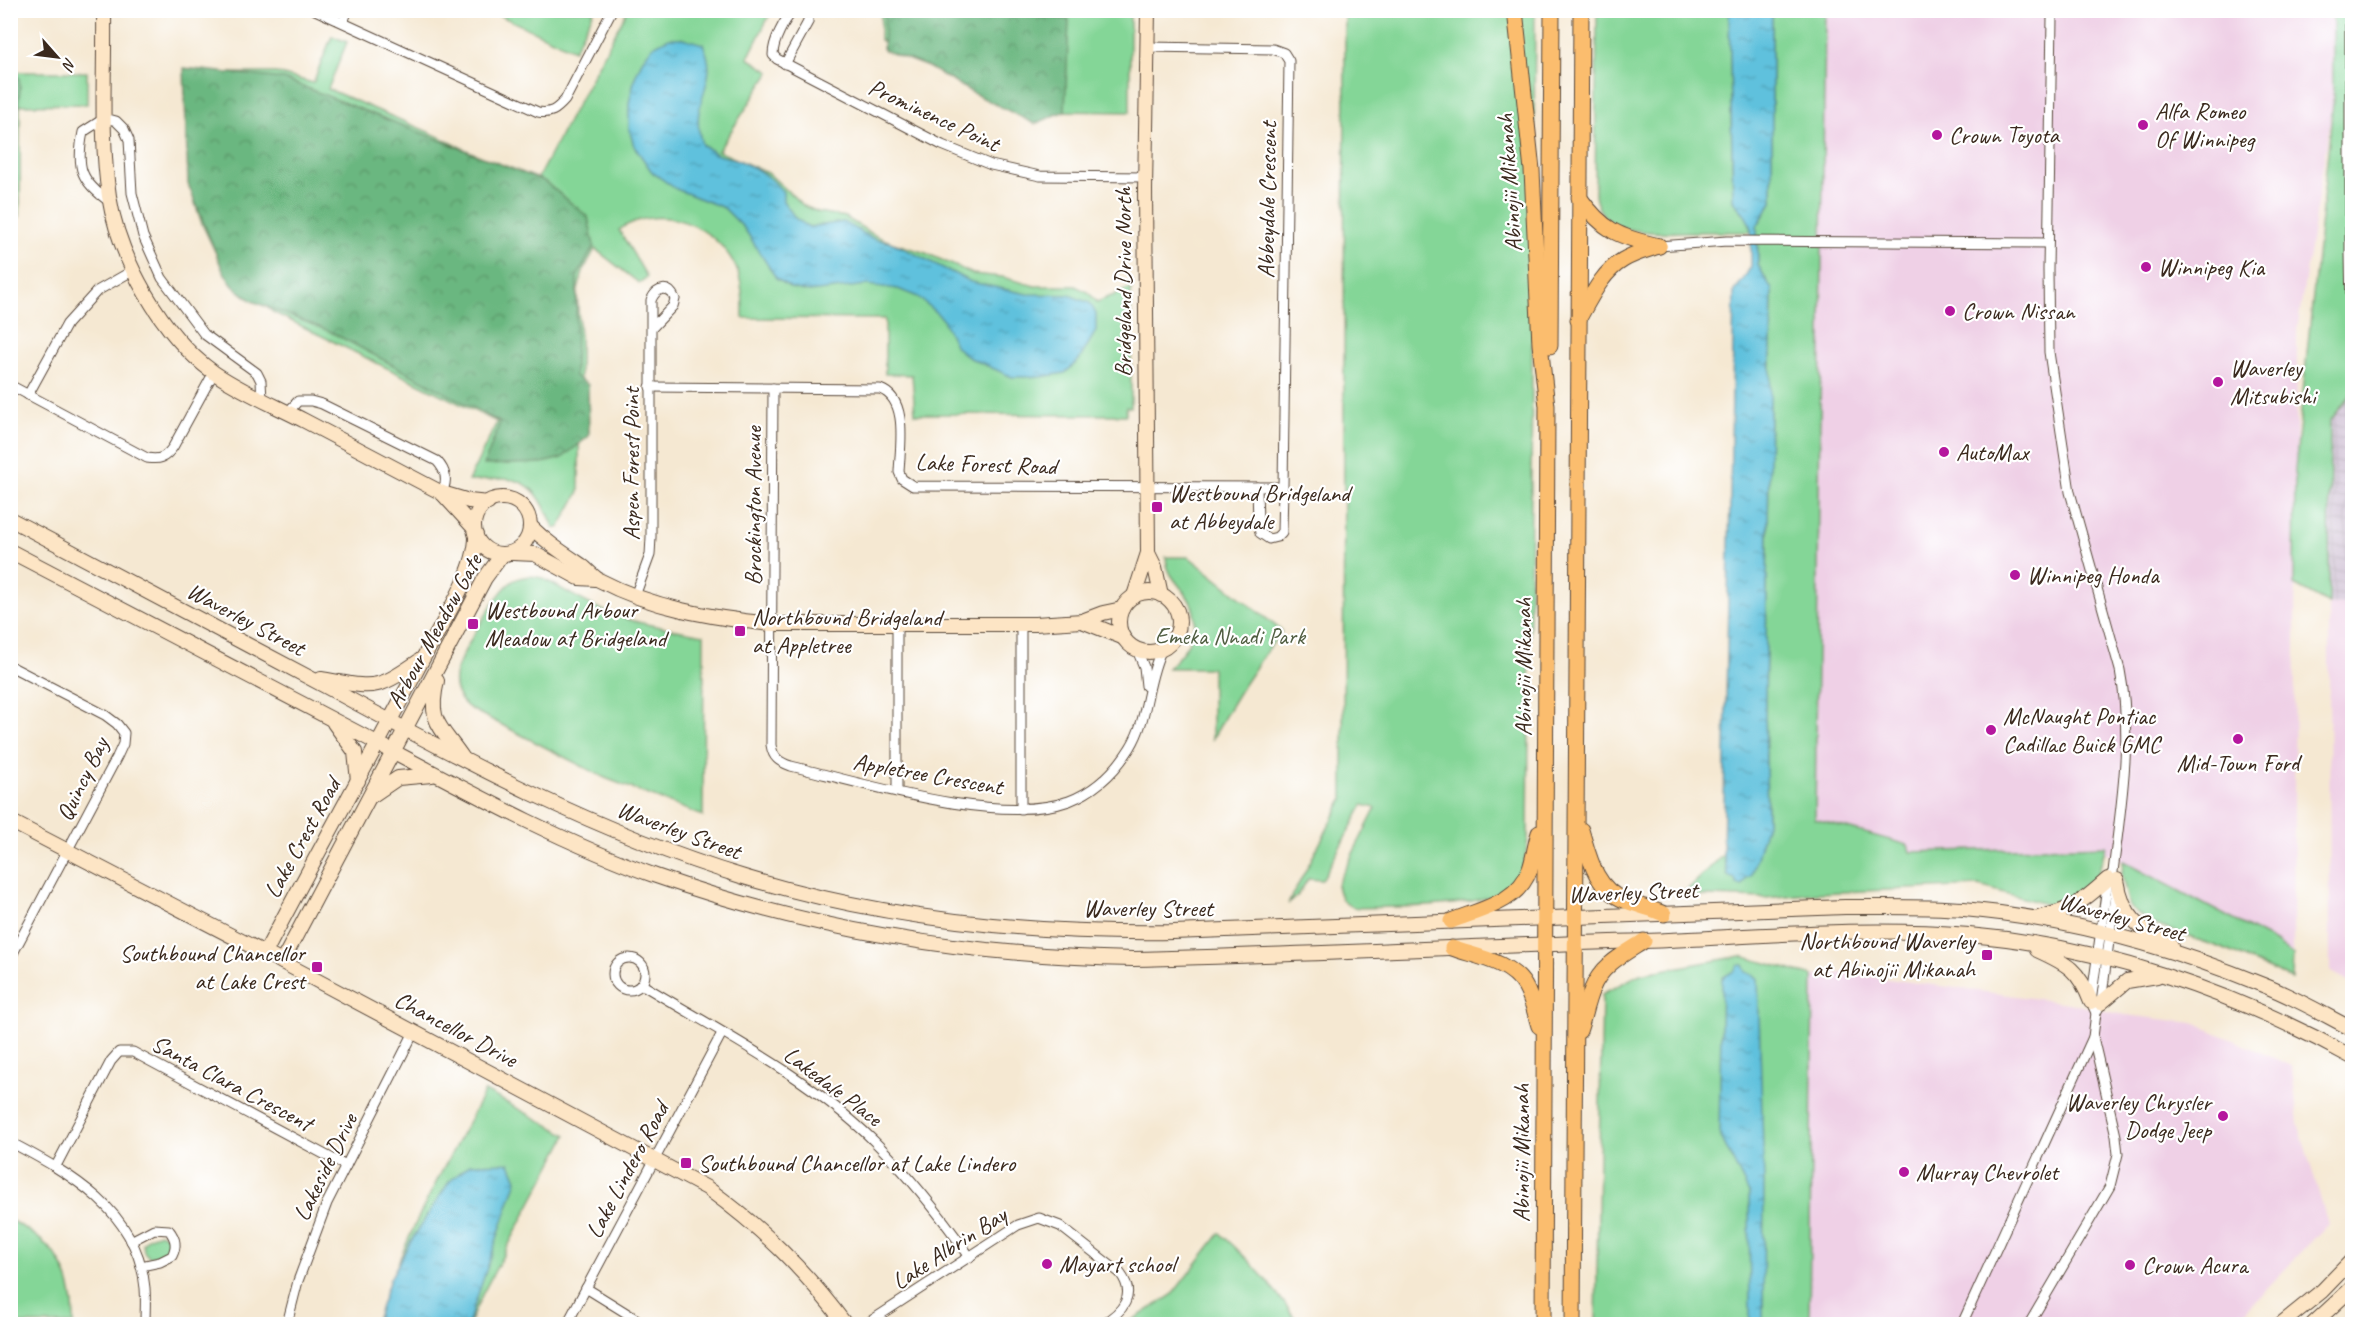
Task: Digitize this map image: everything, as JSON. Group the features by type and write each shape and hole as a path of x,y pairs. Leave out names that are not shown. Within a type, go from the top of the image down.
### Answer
{"main road":[{"path":"104,10 105,155 110,202 132,271 157,312 201,361 214,372 262,400 442,493 470,501 488,503 503,498 519,503 528,514 530,526 527,539 508,554"},
{"name":"Bridgeland Drive North","path":"1134,596 1148,553 1146,177 1148,10"},
{"name":"Abinojii Mikanah","path":"1515,10 1533,181 1540,344 1547,406 1543,1324"},
{"path":"1547,406 1550,315 1552,10"},
{"path":"1573,1324 1580,14"},
{"path":"1579,197 1598,222 1610,231 1631,240 1659,246"},
{"path":"1578,320 1600,283 1616,265 1631,256 1659,246"},
{"path":"442,493 488,551 535,554 579,578 596,579 655,603 710,616 772,624 1021,623 1082,621 1122,609"},
{"path":"475,532 477,516 488,503"},
{"name":"Waverley Street","path":"10,519 464,760 565,810 676,854 745,877 801,892 916,915 989,925 1106,932 1911,906 1965,909 2037,918 2105,933 2199,961 2264,985 2352,1029"},
{"path":"530,526 547,542 585,568 596,579"},
{"name":"Arbour Meadow Gate","path":"379,744 472,561 476,549 475,532"},
{"name":"Waverley Street","path":"10,551 436,775 568,840 654,875 770,911 895,938 988,951 1103,958 1891,933 1967,935 2019,941 2102,958 2162,975 2289,1023 2352,1057"},
{"name":"Bridgeland Drive North","path":"1148,553 1155,567 1161,595"},
{"name":"Arbour Meadow Gate","path":"393,752 485,578 508,554"},
{"path":"1082,621 1109,630 1122,637 1137,650 1149,652 1162,649 1174,638 1179,622 1174,606 1161,595 1152,592 1134,596 1122,609 1119,618 1122,637"},
{"path":"306,676 369,687 391,680 424,658"},
{"path":"441,665 433,701 435,718 441,731 464,760"},
{"path":"331,719 355,752 358,783"},
{"name":"Lake Crest Road","path":"265,953 379,744"},
{"name":"Lake Crest Road","path":"282,962 393,752"},
{"path":"369,798 398,778 413,775 436,775"},
{"path":"1451,921 1497,904 1517,890 1531,868 1545,810"},
{"path":"1576,812 1592,866 1608,891 1624,901 1665,914"},
{"name":"Chancellor Drive","path":"10,821 655,1158 707,1188 767,1235 806,1275 845,1324"},
{"path":"2037,918 2067,911 2081,903 2112,877 2130,918 2145,932 2199,961"},
{"path":"1575,1042 1597,978 1615,960 1644,941"},
{"path":"2019,941 2074,970 2096,1006 2127,981 2162,975"},
{"path":"1452,948 1499,964 1519,978 1531,999 1544,1041"},
{"path":"2281,1324 2322,1291 2352,1260"},
{"path":"2313,1324 2352,1288"}],"street":[{"path":"315,10 538,112 547,113 555,111 565,100 612,10"},
{"path":"343,22 348,10"},
{"path":"794,10 789,14 773,49 773,55 785,64 808,22 808,16 804,10"},
{"path":"2350,10 2352,372"},
{"path":"2029,1324 2110,1186 2115,1172 2118,1154 2116,1136 2093,1037 2125,777 2127,737 2124,694 2108,624 2070,492 2049,352 2048,243 2052,18"},
{"name":"Abbeydale Crescent","path":"1147,47 1273,49 1284,53 1289,61 1282,531 1277,537 1269,538 1260,533 1257,487"},
{"name":"Prominence Point","path":"785,64 942,145 991,165 1040,176 1146,177"},
{"path":"110,202 93,188 80,172 80,146 83,132 105,118 116,121 124,129 129,140 132,193 143,236 162,278 204,334 257,373 261,381 262,400"},
{"path":"1659,246 1727,241 2048,243"},
{"path":"28,395 67,324 97,291 132,271"},
{"name":"Aspen Forest Point","path":"635,596 650,555 652,328"},
{"path":"10,385 147,458 158,460 166,456 173,447 214,372"},
{"name":"Lake Forest Road","path":"650,387 880,389 894,397 900,420 899,472 907,484 1147,486"},
{"name":"Brockington Avenue","path":"772,624 773,388"},
{"path":"288,412 298,401 322,404 437,461 444,471 446,484 442,493"},
{"path":"1147,486 1283,487"},
{"path":"897,623 897,791"},
{"path":"1021,623 1021,809"},
{"name":"Appletree Crescent","path":"772,624 771,745 777,760 791,766 946,801 1021,809 1048,807 1069,801 1088,792 1117,767 1138,735 1144,718 1147,692 1162,649"},
{"name":"Appletree Crescent","path":"1137,650 1144,667 1147,692"},
{"name":"Quincy Bay","path":"10,666 105,715 124,733 123,744 10,959"},
{"name":"Lakedale Place","path":"641,984 805,1085 837,1109 874,1140 921,1191 970,1257"},
{"name":"Lakeside Drive","path":"287,1324 297,1281 327,1203 414,1032"},
{"name":"Lake Lindero Road","path":"567,1324 722,1033"},
{"path":"1962,1324 2093,1037"},
{"name":"Santa Clara Crescent","path":"56,1166 111,1061 119,1052 133,1052 346,1166"},
{"path":"10,1142 56,1166 95,1194 123,1226 141,1266 145,1324"},
{"name":"Lake Albrin Bay","path":"866,1324 1018,1225 1039,1218 1060,1226 1120,1273 1126,1281 1129,1288 1127,1298 1117,1316 1102,1324"},
{"path":"131,1241 154,1229 169,1230 174,1236 176,1242 172,1256 160,1262 141,1266"},
{"path":"586,1288 644,1324"}],"shaded area":[{"path":"1825,11 2333,11 2333,103 2297,330 2293,955 2277,943 2093,846 1910,852 1815,819"},
{"path":"2352,393 2352,603 2329,604 2330,421"},
{"path":"2352,603 2352,983 2330,971 2329,604"},
{"path":"1843,973 2068,1003 2125,1015 2194,1023 2292,1066 2298,1123 2328,1224 2233,1324 1809,1324 1813,976"}],"green space":[{"path":"594,10 574,50 490,11"},
{"path":"627,11 762,11 770,14 748,58 770,72 718,151 768,173 804,206 818,212 845,217 876,236 926,253 973,274 1002,277 1035,286 1075,286 1088,292 1097,302 1131,288 1131,407 1126,407 1126,415 915,414 912,375 885,374 885,319 743,318 742,289 738,272 718,242 687,223 670,218 652,218 635,222 619,230 647,277 639,283 595,249 583,271 577,294 580,339 579,492 559,528 554,527 535,493 522,483 502,479 468,481 497,422 273,312 254,297 215,251 202,224 193,197 188,73 276,73 313,83 332,36 347,42 328,89 433,134 535,183"},
{"path":"881,11 1130,11 1130,112 1046,111 974,90 880,40"},
{"path":"885,11 1015,11 1069,20 1065,111 1035,124 928,67 883,50"},
{"path":"1345,11 1535,11 1528,838 1522,869 1511,885 1499,893 1462,903 1358,908 1343,901 1337,885 1376,808 1363,805 1322,880 1308,879 1298,895 1288,904 1343,799"},
{"path":"1597,11 1729,11 1733,201 1747,219 1751,232 1633,230 1608,220 1600,210 1595,196"},
{"path":"1772,11 1825,11 1815,819 1908,845 1910,852 2106,846 2095,885 2053,906 1979,886 1818,893 1765,898 1682,895 1723,855 1728,876 1759,847 1767,823 1765,704 1772,290 1758,265 1757,226 1772,202"},
{"path":"2333,11 2350,11 2352,393 2330,421 2329,604 2294,585 2295,469 2333,103"},
{"path":"184,68 284,79 544,181 588,217 594,246 577,277 575,376 588,385 589,436 562,458 542,463 484,465 500,422 329,331 252,301 233,286 223,271 188,184"},
{"path":"11,72 87,72 87,104 20,105 20,216 11,205"},
{"path":"11,75 19,77 20,89 11,173"},
{"name":"Emeka Nnadi Park","path":"1166,557 1189,557 1282,631 1244,684 1212,740 1212,668 1168,668 1189,643 1195,624 1191,604 1170,572"},
{"path":"531,576 542,578 612,614 651,625 704,635 703,816 605,778 471,709 461,699 456,691 455,677 462,657 478,628 509,584 516,579"},
{"path":"2123,861 2277,943 2293,955 2292,979 2224,949 2150,923 2129,906 2122,876"},
{"path":"1741,956 1813,976 1809,1324 1596,1324 1602,994 1640,974"},
{"path":"485,1091 567,1135 482,1295 469,1324 377,1324 398,1263 411,1234"},
{"path":"10,1220 40,1239 60,1262 71,1289 74,1324 11,1324"},
{"path":"160,1233 169,1238 169,1250 163,1255 149,1257 144,1252 143,1243 149,1237"},
{"path":"1220,1233 1262,1276 1299,1324 1126,1324 1172,1295"}],"water":[{"path":"1729,11 1772,11 1772,202 1757,226 1758,265 1772,290 1765,704 1767,823 1752,875 1742,886 1737,885 1735,879 1728,876 1723,855 1734,291 1751,266 1751,226 1733,201"},
{"path":"669,38 683,38 703,44 707,54 709,71 698,120 702,145 718,155 738,160 758,170 773,181 783,192 783,201 796,219 809,227 844,222 874,239 893,243 971,282 1027,294 1069,295 1090,303 1096,314 1096,331 1079,360 1065,373 1041,377 1012,377 968,357 956,347 942,318 918,297 898,289 867,285 809,292 791,288 776,278 744,228 724,208 676,189 652,172 634,146 629,129 629,103 635,77 643,59 653,46"},
{"path":"1738,965 1743,965 1746,972 1758,978 1764,1182 1763,1324 1750,1324 1749,1193 1719,1133 1722,978 1734,971"},
{"path":"510,1163 517,1180 468,1324 375,1324 390,1279 409,1244 449,1182 470,1164"}],"place":[{"name":"Alfa Romeo Of Winnipeg","path":"2143,125"},
{"name":"Crown Toyota","path":"1937,135"},
{"name":"Winnipeg Kia","path":"2146,267"},
{"name":"Crown Nissan","path":"1950,311"},
{"name":"Waverley Mitsubishi","path":"2218,382"},
{"name":"AutoMax","path":"1944,452"},
{"name":"Westbound Bridgeland at Abbeydale","path":"1157,507"},
{"name":"Winnipeg Honda","path":"2015,575"},
{"name":"Westbound Arbour Meadow at Bridgeland","path":"473,624"},
{"name":"Northbound Bridgeland at Appletree","path":"740,631"},
{"name":"McNaught Pontiac Cadillac Buick GMC","path":"1991,730"},
{"name":"Mid-Town Ford","path":"2238,739"},
{"name":"Northbound Waverley at Abinojii Mikanah","path":"1987,955"},
{"name":"Southbound Chancellor at Lake Crest","path":"317,967"},
{"name":"Waverley Chrysler Dodge Jeep","path":"2223,1116"},
{"name":"Southbound Chancellor at Lake Lindero","path":"686,1163"},
{"name":"Murray Chevrolet","path":"1904,1172"},
{"name":"Mayart school","path":"1047,1264"},
{"name":"Crown Acura","path":"2130,1265"}]}
